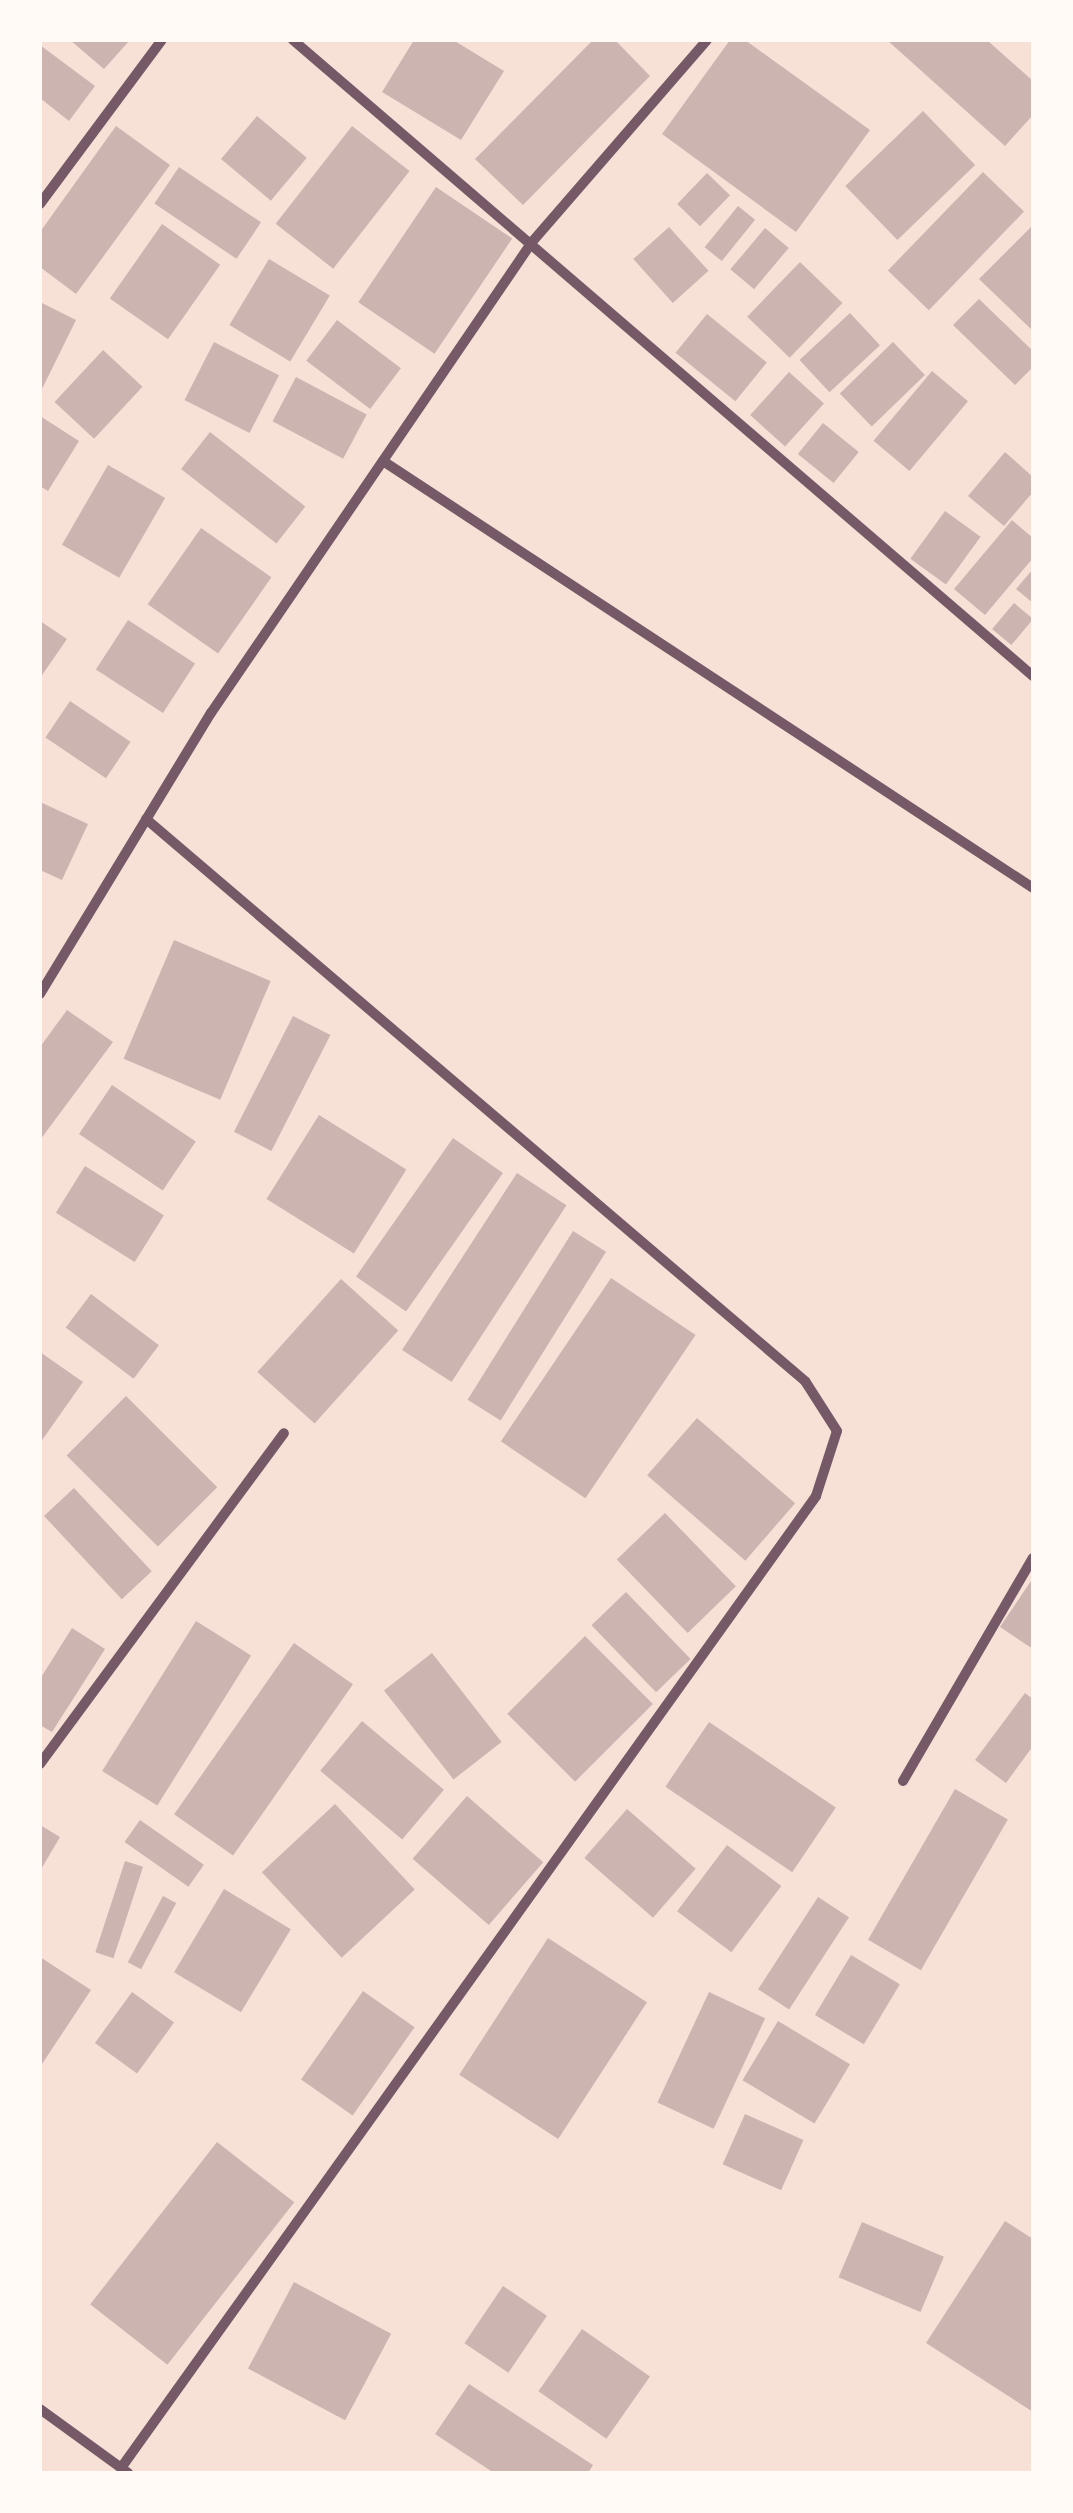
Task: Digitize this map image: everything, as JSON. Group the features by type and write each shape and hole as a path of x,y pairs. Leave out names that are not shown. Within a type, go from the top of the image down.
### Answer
{"street":[{"path":"40,204 162,40"},
{"path":"293,40 1033,676"},
{"path":"40,994 211,714 532,242 706,40"},
{"path":"384,461 1033,888"},
{"path":"40,2409 125,2470 816,1496 837,1431 805,1382 146,819"},
{"path":"40,1764 284,1433"},
{"path":"903,1781 1033,1558"}],"building":[{"path":"70,40 130,40 104,69"},
{"path":"414,40 453,40 504,71 461,140 382,92"},
{"path":"593,40 615,40 650,76 523,205 475,159"},
{"path":"730,40 745,40 870,130 796,232 662,134"},
{"path":"887,40 987,40 1033,81 1033,115 1005,146"},
{"path":"40,45 95,86 69,121 40,98"},
{"path":"923,111 975,165 897,240 845,186"},
{"path":"257,116 307,158 271,201 221,159"},
{"path":"116,126 170,165 76,294 40,267 40,232"},
{"path":"352,126 410,171 333,269 276,224"},
{"path":"179,167 261,222 236,259 154,203"},
{"path":"983,172 1024,212 929,310 888,271"},
{"path":"707,173 730,195 700,226 677,204"},
{"path":"436,187 512,238 435,354 358,302"},
{"path":"738,206 755,220 722,261 705,247"},
{"path":"162,224 220,265 168,339 110,299"},
{"path":"1033,225 1033,331 979,279"},
{"path":"669,227 708,271 673,303 633,259"},
{"path":"765,228 789,248 754,289 730,269"},
{"path":"269,259 330,296 290,362 229,325"},
{"path":"800,262 842,303 790,358 747,317"},
{"path":"979,299 1033,351 1033,367 1015,385 953,325"},
{"path":"40,302 76,320 40,393"},
{"path":"850,313 880,345 830,392 800,360"},
{"path":"707,314 767,362 735,401 676,353"},
{"path":"337,320 401,368 370,409 306,361"},
{"path":"214,342 279,375 250,433 184,400"},
{"path":"893,342 925,375 872,426 840,393"},
{"path":"103,350 142,387 94,439 55,402"},
{"path":"932,371 968,401 910,471 874,441"},
{"path":"789,372 824,403 785,447 750,415"},
{"path":"296,377 367,415 343,459 273,421"},
{"path":"40,416 79,441 48,491 40,486"},
{"path":"823,423 859,452 834,483 798,454"},
{"path":"210,432 305,506 276,544 181,469"},
{"path":"1005,452 1033,477 1033,492 1004,526 968,496"},
{"path":"108,465 165,498 119,578 62,545"},
{"path":"945,511 981,537 946,585 910,559"},
{"path":"1012,520 1033,538 1033,558 985,615 954,589"},
{"path":"201,528 271,577 218,654 148,604"},
{"path":"1033,569 1033,603 1016,589"},
{"path":"1014,603 1033,619 1011,645 992,629"},
{"path":"128,620 195,664 163,713 96,669"},
{"path":"40,621 67,639 40,678"},
{"path":"70,701 131,742 106,778 45,737"},
{"path":"40,802 88,824 62,880 40,870"},
{"path":"174,940 271,981 220,1100 124,1059"},
{"path":"67,1010 113,1042 40,1140 40,1047"},
{"path":"293,1016 330,1035 271,1151 234,1132"},
{"path":"112,1085 196,1141 163,1190 79,1134"},
{"path":"319,1115 406,1170 354,1254 267,1199"},
{"path":"453,1138 503,1173 406,1311 356,1276"},
{"path":"85,1166 164,1215 135,1262 56,1213"},
{"path":"517,1173 566,1205 452,1382 402,1350"},
{"path":"573,1231 606,1252 501,1420 468,1400"},
{"path":"611,1278 696,1335 585,1498 501,1441"},
{"path":"341,1279 398,1331 315,1423 257,1372"},
{"path":"91,1294 159,1345 134,1379 66,1328"},
{"path":"40,1352 83,1382 40,1443"},
{"path":"126,1396 217,1487 158,1547 67,1455"},
{"path":"697,1418 795,1503 745,1561 647,1475"},
{"path":"74,1488 152,1571 122,1599 44,1516"},
{"path":"665,1513 736,1586 688,1633 617,1560"},
{"path":"1033,1578 1033,1649 1000,1627"},
{"path":"626,1592 691,1659 656,1692 591,1625"},
{"path":"196,1621 251,1655 157,1806 102,1771"},
{"path":"72,1628 105,1649 52,1732 40,1725 40,1679"},
{"path":"585,1636 653,1704 575,1782 507,1714"},
{"path":"294,1643 353,1684 233,1856 174,1814"},
{"path":"432,1653 502,1742 454,1780 384,1691"},
{"path":"1025,1693 1033,1699 1033,1746 1006,1783 975,1760"},
{"path":"362,1721 444,1790 402,1840 320,1771"},
{"path":"709,1722 836,1808 792,1872 665,1787"},
{"path":"955,1789 1008,1819 921,1970 868,1940"},
{"path":"467,1796 543,1862 489,1925 413,1859"},
{"path":"335,1804 415,1890 342,1958 262,1872"},
{"path":"627,1809 696,1869 653,1918 584,1858"},
{"path":"140,1820 204,1865 188,1887 125,1842"},
{"path":"40,1825 60,1837 40,1871"},
{"path":"727,1845 781,1886 731,1952 677,1911"},
{"path":"125,1861 143,1867 113,1958 95,1952"},
{"path":"224,1889 291,1929 241,2012 174,1972"},
{"path":"163,1896 176,1903 141,1969 128,1962"},
{"path":"818,1897 849,1917 789,2009 758,1989"},
{"path":"548,1938 647,2002 558,2139 459,2075"},
{"path":"851,1955 900,1984 864,2044 815,2015"},
{"path":"40,1957 91,1990 40,2067"},
{"path":"363,1991 415,2027 353,2116 301,2079"},
{"path":"132,1992 174,2023 137,2074 95,2043"},
{"path":"709,1992 765,2018 714,2129 657,2103"},
{"path":"778,2021 850,2064 814,2123 742,2080"},
{"path":"745,2114 803,2140 781,2190 723,2164"},
{"path":"217,2142 294,2202 167,2365 90,2304"},
{"path":"1005,2221 1033,2239 1033,2412 926,2343"},
{"path":"862,2222 944,2257 920,2312 839,2277"},
{"path":"294,2282 391,2334 345,2420 248,2369"},
{"path":"503,2286 547,2316 508,2373 464,2343"},
{"path":"582,2329 650,2377 606,2439 538,2391"},
{"path":"469,2384 593,2465 588,2473 494,2473 435,2434"}]}
